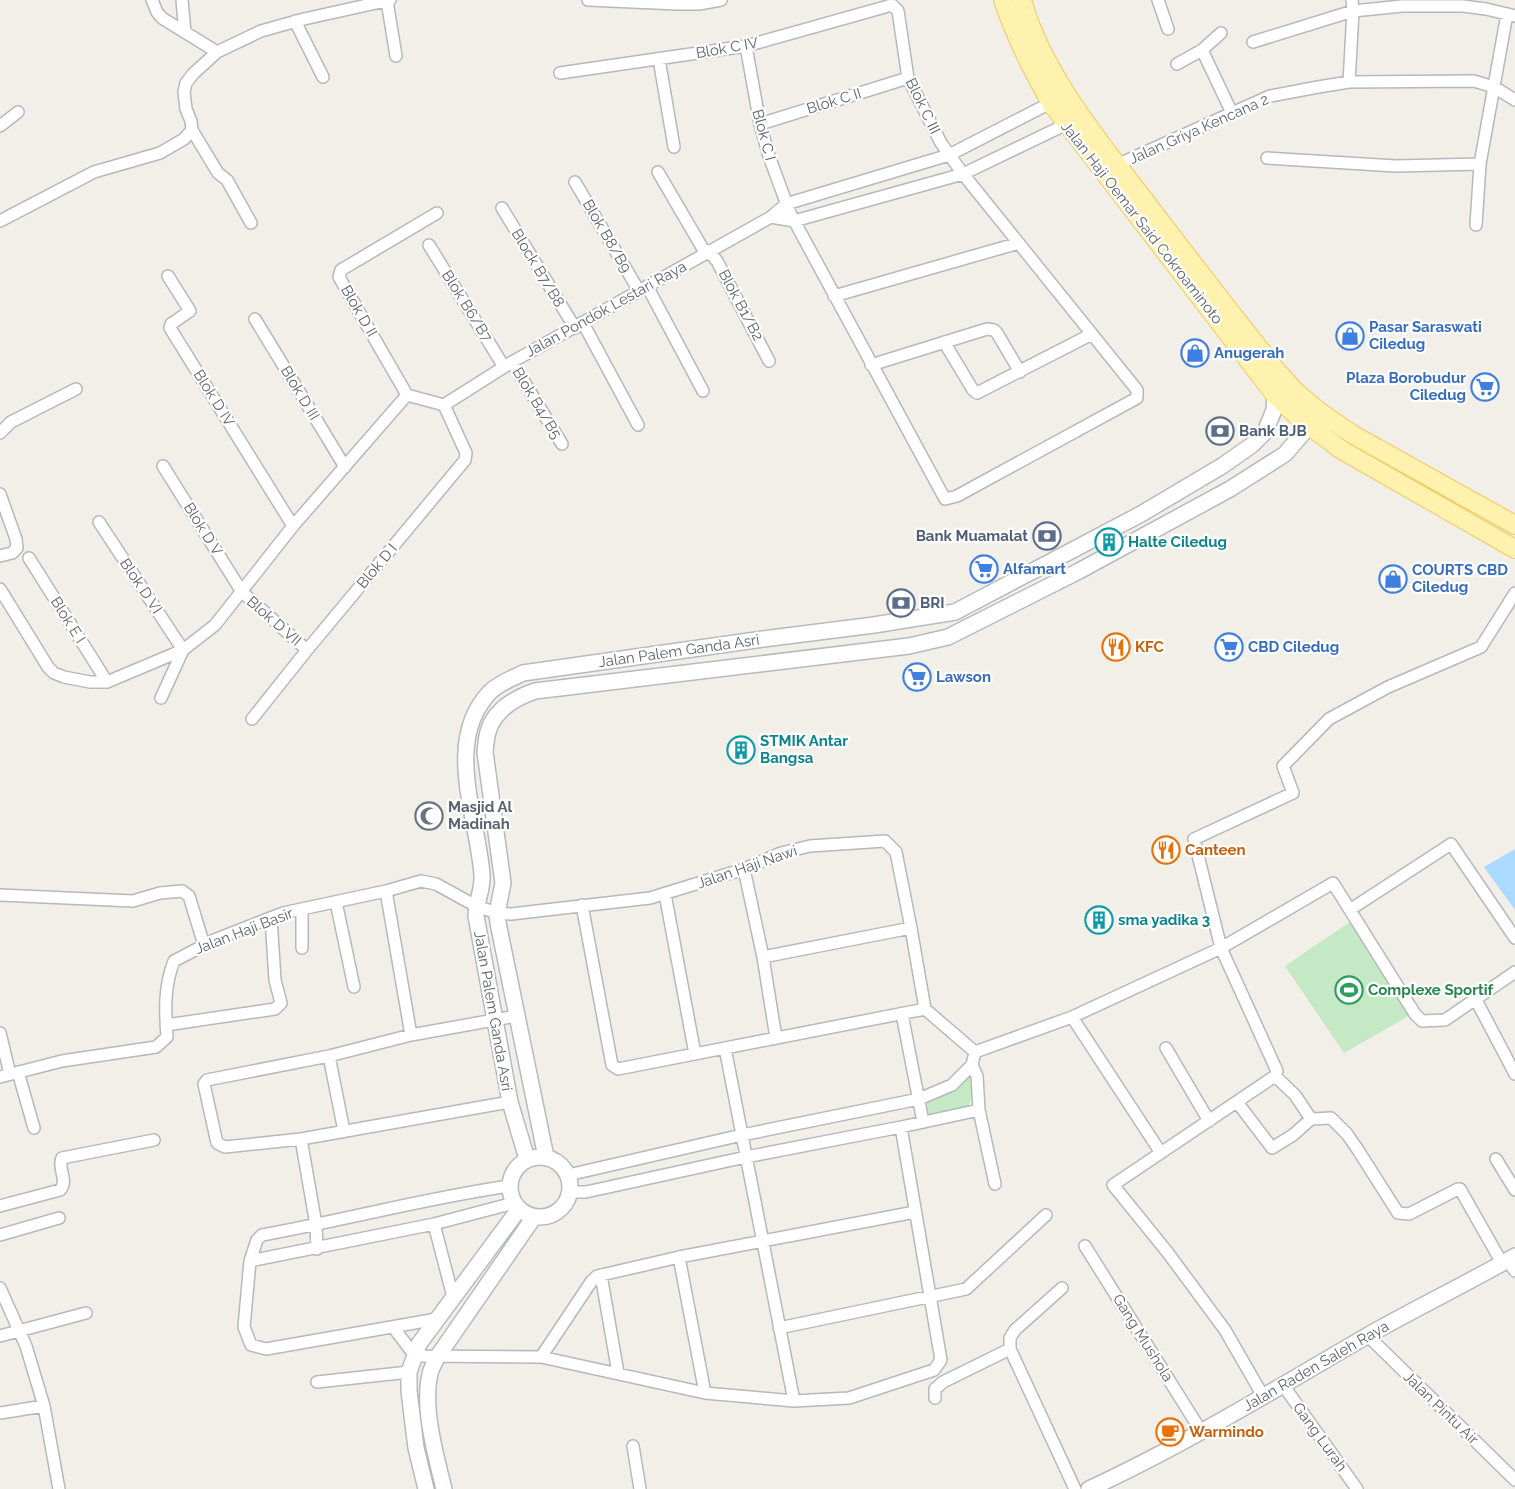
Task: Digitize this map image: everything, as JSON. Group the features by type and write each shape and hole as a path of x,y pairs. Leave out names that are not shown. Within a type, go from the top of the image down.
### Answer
{"main road":[{"name":"Jalan Haji Oemar Said Cokroaminoto","path":"1003,0 1010,22 1034,74 1050,103 1275,395 1298,417 1315,419 1352,434 1515,525"},
{"name":"Jalan Haji Oemar Said Cokroaminoto","path":"1022,0 1026,14 1048,63 1083,117 1117,165 1276,371 1297,393 1315,419 1340,449 1515,549"}],"street":[{"path":"152,0 162,18 217,52"},
{"path":"182,0 185,32"},
{"path":"251,223 227,180 216,170 192,130 191,121 186,109 184,92 186,83 193,74 217,52 261,31 386,0 396,56"},
{"path":"588,0 699,2 721,0"},
{"path":"1158,0 1168,29"},
{"name":"Blok C IV","path":"560,73 746,46 892,5"},
{"name":"Blok C III","path":"892,5 898,12 908,78 941,143 963,174 1092,334"},
{"path":"1349,82 1353,6"},
{"path":"1253,42 1353,6 1463,6 1511,15 1494,87 1480,164 1476,225"},
{"path":"295,22 323,77"},
{"path":"1177,64 1202,50 1221,33"},
{"name":"Blok C I","path":"746,46 760,124 786,204 871,366 944,499 957,496 1137,398 1137,390 1092,334"},
{"path":"1202,50 1232,113"},
{"path":"659,59 674,147"},
{"name":"Blok C II","path":"760,124 908,78"},
{"name":"Jalan Griya Kencana 2","path":"1117,165 1270,96 1349,82 1474,81 1494,87 1515,100"},
{"name":"Jalan Pondok Lestari Raya","path":"444,406 508,364 771,217 786,204 949,156 1067,94"},
{"path":"0,126 18,112"},
{"path":"771,217 794,220 963,174 1083,117"},
{"path":"0,221 94,172 160,153 184,139 192,130"},
{"path":"1267,158 1396,166 1480,164"},
{"name":"Blok B1/B2","path":"658,172 703,250 709,252 717,261 769,361"},
{"name":"Blok B8/B9","path":"575,182 643,288 703,391"},
{"name":"Block B7/B8","path":"502,208 579,325 638,425"},
{"name":"Blok D II","path":"407,395 339,276 341,270 437,213"},
{"path":"834,296 1019,243"},
{"name":"Blok B6/B7","path":"429,245 508,364"},
{"name":"Blok D IV","path":"168,276 190,311 171,324 170,328 294,526"},
{"name":"Blok D III","path":"255,319 345,467"},
{"path":"871,366 982,330 994,330 1020,372"},
{"path":"944,342 977,393 1092,334"},
{"name":"Blok B4/B5","path":"508,364 562,444"},
{"path":"0,433 11,422 76,389"},
{"path":"0,589 48,667 54,673 90,682 107,682 183,650 215,625 294,526 407,395 444,406"},
{"name":"Jalan Palem Ganda Asri","path":"528,1159 510,1102 476,916 476,906 482,877 465,760 468,732 474,716 481,703 491,692 500,684 523,673 763,638 874,625 955,612 1141,514 1216,470 1252,445 1265,432 1274,410 1275,395"},
{"name":"Blok D I","path":"252,719 464,460 466,453 444,406"},
{"name":"Jalan Palem Ganda Asri","path":"546,1157 496,913 503,883 485,752 488,730 499,712 516,698 535,691 909,646 948,637 1151,533 1243,482 1285,454 1315,419"},
{"name":"Blok D V","path":"163,466 242,592"},
{"path":"0,494 16,539 17,548 12,553 0,556"},
{"path":"1141,514 1151,533"},
{"name":"Blok D VI","path":"99,522 183,650"},
{"name":"Blok E I","path":"29,558 107,682"},
{"name":"Blok D VII","path":"242,592 307,650"},
{"path":"1263,1396 1225,1330 1168,1253 1113,1185 1276,1076 1277,1070 1221,948 1194,840 1293,793 1283,766 1329,719 1388,687 1481,647 1515,593"},
{"path":"161,698 183,650"},
{"name":"Jalan Haji Nawi","path":"476,906 496,913 511,914 650,898 744,870 781,853 810,846 885,841 896,852 912,928 925,1009"},
{"path":"1351,909 1452,844 1515,938"},
{"path":"744,870 763,957 776,1038"},
{"path":"482,877 503,883"},
{"name":"Jalan Haji Basir","path":"9,1075 62,1061 156,1046 167,1037 167,982 174,962 204,945 270,918 302,909 386,891 421,880 436,884 476,906"},
{"path":"975,1052 1072,1017 1221,948 1333,883 1351,909 1414,1014 1422,1020 1445,1020 1515,972"},
{"path":"0,895 133,901 160,893 182,891 189,896 204,945"},
{"path":"386,891 411,1035"},
{"path":"666,894 695,1054"},
{"path":"336,902 354,987"},
{"path":"582,905 612,1066 618,1069 925,1009 975,1052"},
{"path":"302,909 302,948"},
{"path":"166,1025 275,1009 281,1003 275,980 270,918"},
{"path":"763,957 912,928"},
{"path":"1476,1000 1515,1074"},
{"path":"902,1014 923,1122"},
{"path":"510,1102 300,1139 225,1147 218,1143 204,1084 207,1080 330,1056 411,1035 516,1016"},
{"path":"1072,1017 1160,1153"},
{"path":"0,1033 9,1075 34,1128"},
{"path":"725,1048 794,1401"},
{"path":"1166,1048 1210,1121"},
{"path":"568,1175 742,1135 919,1099 952,1086 972,1064 975,1052"},
{"path":"330,1056 344,1131"},
{"path":"972,1064 977,1076 979,1110 995,1184"},
{"path":"1276,1076 1295,1095 1311,1119"},
{"path":"1237,1102 1272,1148 1292,1135 1311,1119 1331,1118 1347,1134 1398,1213 1409,1214 1458,1189 1510,1262"},
{"path":"570,1192 586,1192 746,1156 901,1127 979,1110"},
{"path":"415,1356 541,1357 705,1392 794,1401 849,1398 934,1370 941,1360 901,1127"},
{"path":"300,1139 316,1226 317,1249"},
{"path":"0,1206 60,1190 64,1184 60,1161 62,1158 154,1140"},
{"path":"250,1261 317,1249 516,1206 534,1216 548,1216 560,1210 568,1198 570,1192 568,1175 559,1164 546,1157 534,1157 520,1163 510,1178 509,1186 516,1206"},
{"path":"1496,1158 1515,1190"},
{"path":"437,1319 266,1349 251,1345 244,1327 250,1261 257,1240 262,1235 316,1226 480,1190 509,1186"},
{"path":"426,1489 416,1448 409,1391 409,1372 419,1344 516,1206"},
{"path":"541,1357 591,1282 594,1278 601,1275 680,1257 915,1212"},
{"path":"779,1328 966,1289 1046,1215"},
{"path":"444,1489 434,1450 427,1397 430,1372 438,1356 534,1216"},
{"path":"0,1235 59,1218"},
{"path":"434,1224 453,1297"},
{"name":"Gang Mushola","path":"1085,1246 1201,1431"},
{"path":"680,1257 705,1392"},
{"name":"Jalan Raden Saleh Raya","path":"1089,1489 1201,1431 1368,1336 1510,1262"},
{"path":"601,1275 618,1373"},
{"path":"0,1288 20,1330 44,1406 59,1489"},
{"path":"1062,1288 1015,1330 1010,1338 1010,1349 1075,1489"},
{"path":"0,1336 86,1313"},
{"path":"393,1327 415,1356"},
{"name":"Jalan Pintu Air","path":"1368,1336 1515,1480"},
{"path":"935,1398 935,1389 943,1382 1010,1349"},
{"path":"317,1382 409,1372 430,1372"},
{"name":"Gang Lurah","path":"1283,1385 1357,1489"},
{"path":"0,1414 44,1406"},
{"path":"633,1446 640,1489"}],"green space":[{"name":"Complexe Sportif","path":"1350,922 1412,1014 1344,1053 1285,966"},
{"path":"970,1070 975,1089 967,1110 924,1120 920,1100"}],"water":[{"path":"1515,849 1515,910 1484,867"}],"place":[{"name":"Pasar Saraswati Ciledug","path":"1350,336"},
{"name":"Anugerah","path":"1195,353"},
{"name":"Plaza Borobudur Ciledug","path":"1485,387"},
{"name":"Bank BJB","path":"1220,431"},
{"name":"Bank Muamalat","path":"1047,536"},
{"name":"Halte Ciledug","path":"1109,542"},
{"name":"Alfamart","path":"984,569"},
{"name":"COURTS CBD Ciledug","path":"1393,579"},
{"name":"BRI","path":"901,603"},
{"name":"KFC","path":"1116,647"},
{"name":"CBD Ciledug","path":"1229,647"},
{"name":"Lawson","path":"917,677"},
{"name":"STMIK Antar Bangsa","path":"741,750"},
{"name":"Masjid Al Madinah","path":"429,816"},
{"name":"Canteen","path":"1166,850"},
{"name":"sma yadika 3","path":"1099,920"},
{"name":"Complexe Sportif","path":"1349,990"},
{"name":"Warmindo","path":"1170,1432"}]}
